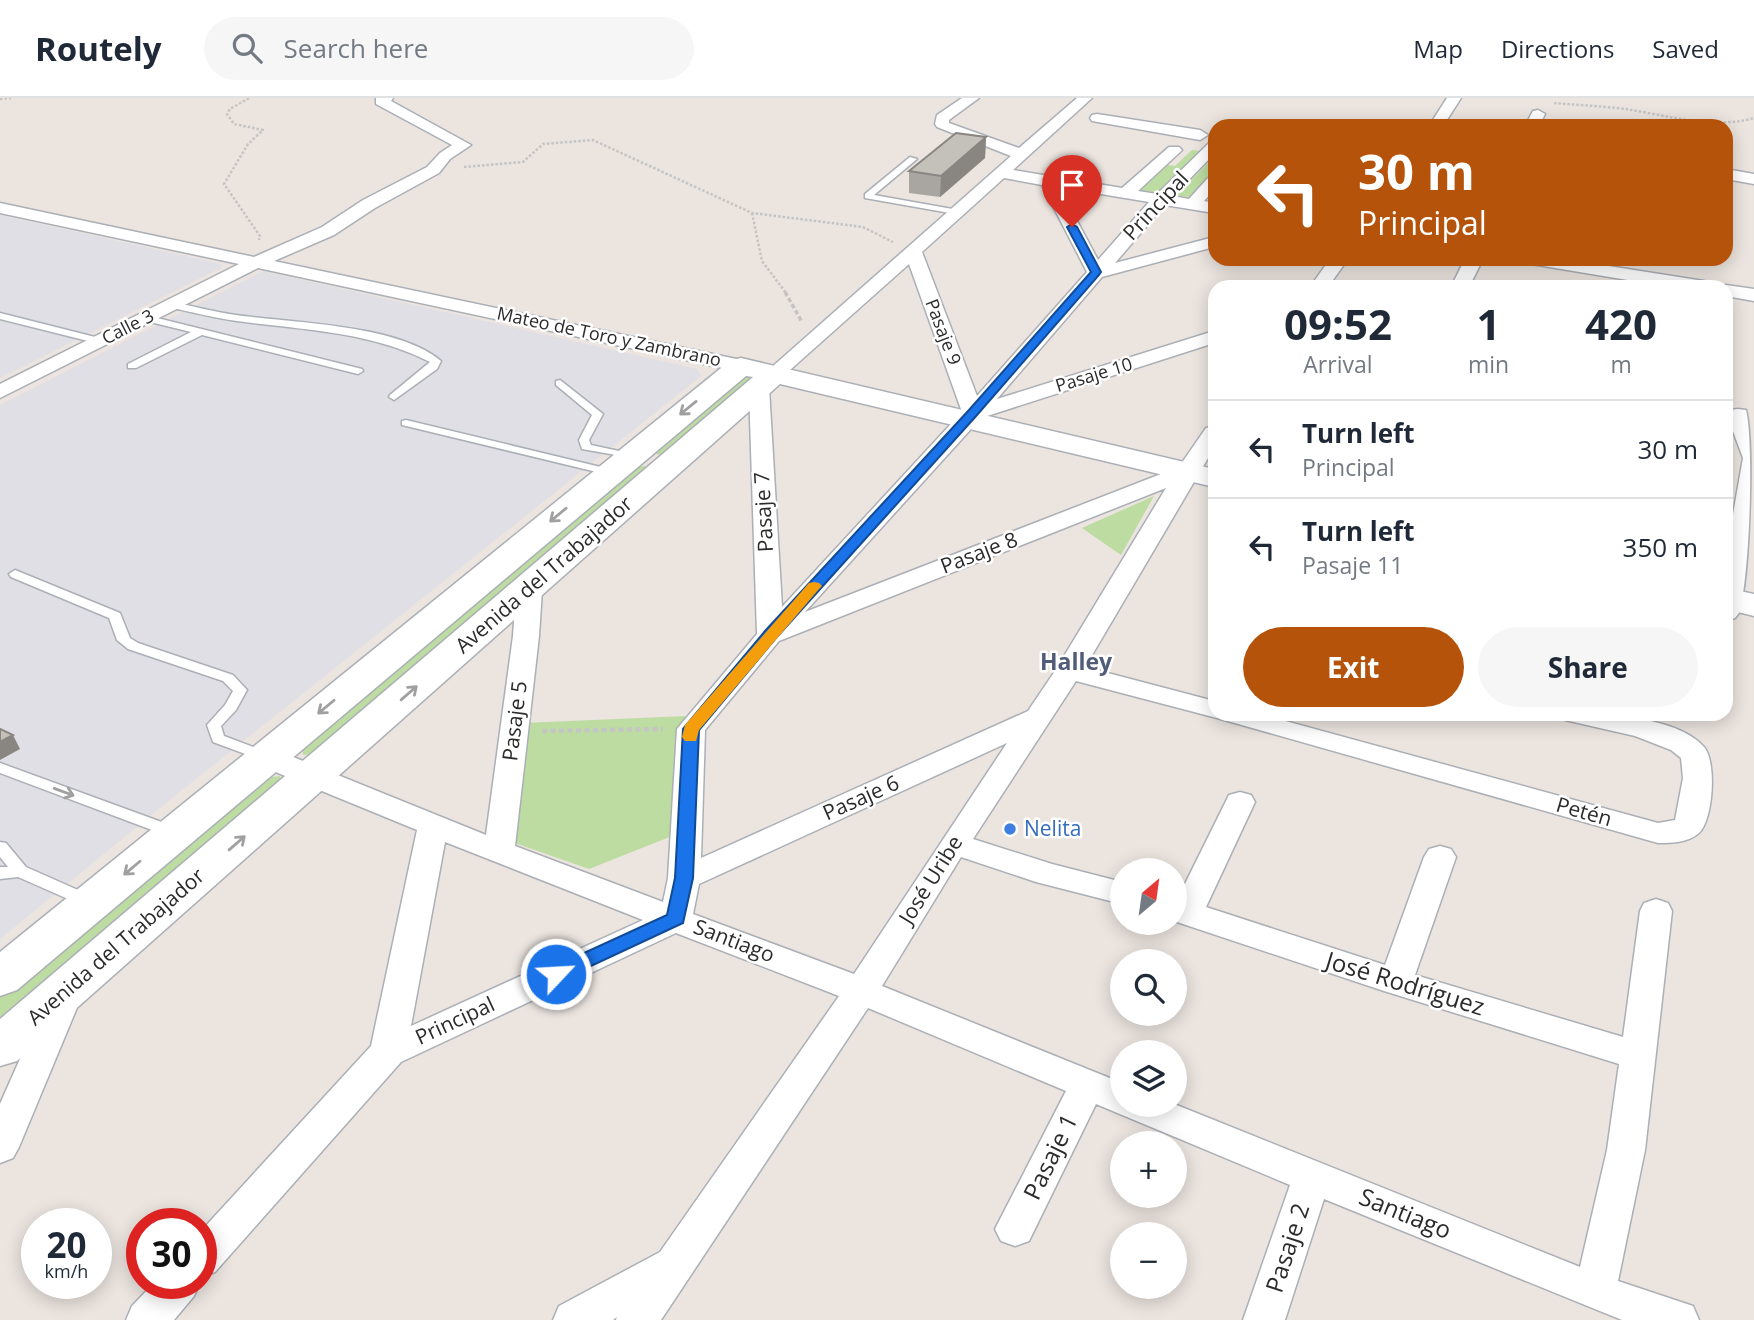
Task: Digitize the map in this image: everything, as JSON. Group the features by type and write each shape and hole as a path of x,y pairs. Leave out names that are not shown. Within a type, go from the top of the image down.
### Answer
{"street":[{"name":"Calle 3","path":"0,392 257,262 328,230 369,204 433,170 445,156 463,145 381,101 386,98"},
{"path":"972,98 942,118 942,124 1021,154"},
{"name":"Avenida del Trabajador","path":"0,978 619,464 814,340 1084,98"},
{"path":"1440,119 1454,98"},
{"path":"1097,118 1181,132 1181,140 1208,145"},
{"name":"Principal","path":"691,729 771,635 970,416 1208,146"},
{"name":"Principal","path":"1126,193 1174,150"},
{"path":"1001,173 1208,207"},
{"path":"1733,175 1754,179"},
{"path":"1048,181 1096,272 1208,244"},
{"name":"Principal","path":"1193,204 1208,188"},
{"name":"Mateo de Toro y Zambrano","path":"0,208 257,262 758,376 970,416 1201,475"},
{"name":"Pasaje 9","path":"913,252 970,416"},
{"path":"1573,268 1645,280"},
{"path":"1733,291 1754,295"},
{"name":"Pasaje 10","path":"970,416 1208,339"},
{"name":"Avenida del Trabajador","path":"0,1047 529,590 667,467 758,376"},
{"name":"Pasaje 7","path":"758,376 771,635"},
{"path":"1734,604 1754,458 1739,415"},
{"name":"José Uribe","path":"637,1320 861,991 954,844 1201,475 1208,452"},
{"path":"619,464 667,467"},
{"name":"Pasaje 8","path":"771,635 1201,475"},
{"name":"Pasaje 5","path":"499,852 529,590"},
{"path":"1069,671 1208,708"},
{"name":"Pasaje 6","path":"684,878 1039,717"},
{"name":"Petén","path":"1288,721 1658,833 1680,832 1686,828 1690,824 1698,763 1688,748 1664,736 1603,721"},
{"path":"676,919 684,878 691,729"},
{"name":"Santiago","path":"266,757 499,852 861,991 1110,1094"},
{"path":"1187,898 1240,802"},
{"name":"Principal","path":"388,1052 433,825"},
{"path":"954,844 1046,874 1110,890"},
{"path":"1396,982 1440,857"},
{"path":"1595,1292 1626,1150 1656,911"},
{"name":"José Rodríguez","path":"1187,913 1396,982 1637,1055"},
{"name":"Principal","path":"217,1241 388,1052 676,919"},
{"path":"0,1147 68,989"},
{"name":"Pasaje 1","path":"1015,1229 1087,1085"},
{"name":"Santiago","path":"1167,1117 1595,1292 1678,1320"},
{"name":"Pasaje 2","path":"1264,1320 1312,1175"},
{"path":"574,1320 674,1264"},
{"path":"147,1320 166,1299"}],"lane":[{"path":"913,159 867,196 958,213"},
{"path":"172,305 236,318 316,324 375,337 424,354 436,362 394,397"},
{"path":"0,316 100,341"},
{"path":"145,318 358,371"},
{"path":"132,366 200,332"},
{"path":"560,383 598,414 584,440 586,447 619,464"},
{"path":"406,423 619,464"},
{"path":"15,574 115,617 124,640 133,646 228,678 240,690 231,707 214,725 218,739 266,757"},
{"path":"0,768 174,833"},
{"path":"0,847 20,871 91,902"},
{"path":"0,873 20,871"}],"path":[{"path":"0,99 11,98"},
{"path":"249,98 230,109 228,114 234,124 263,130 248,144 224,184 260,236 257,262"},
{"path":"1539,114 1624,109 1684,119"},
{"path":"1733,122 1754,118"},
{"path":"433,170 523,162 543,144 593,140 752,213 863,227 913,252"},
{"path":"752,213 762,261 790,299 814,340"},
{"path":"513,732 691,729"}],"shaded area":[{"path":"0,215 222,264 221,268 0,378"},
{"path":"263,271 697,369 701,376 172,798 0,939 0,405"}],"green space":[{"path":"1192,150 1202,151 1165,188 1159,192 1139,191 1167,165 1175,166"},
{"path":"1208,163 1208,183 1194,198 1176,195"},
{"path":"755,376 668,456 649,453 740,377"},
{"path":"645,466 651,472 324,753 303,755 302,742 633,467"},
{"path":"1154,496 1121,555 1082,528"},
{"path":"687,716 675,736 672,836 589,869 512,842 523,723"},
{"path":"280,776 282,788 0,1026 0,992 258,779"}],"building":[{"path":"956,133 986,137 941,176 909,171"},
{"path":"0,729 13,735 0,742"}],"slow traffic":[{"path":"690,737 691,729 814,586"}],"place":[{"name":"Nelita","path":"1010,829"}],"district":[{"name":"Halley","path":"1076,662"}],"route":[{"path":"556,974 676,919 684,878 691,729 771,635 1096,272 1072,227"}]}
